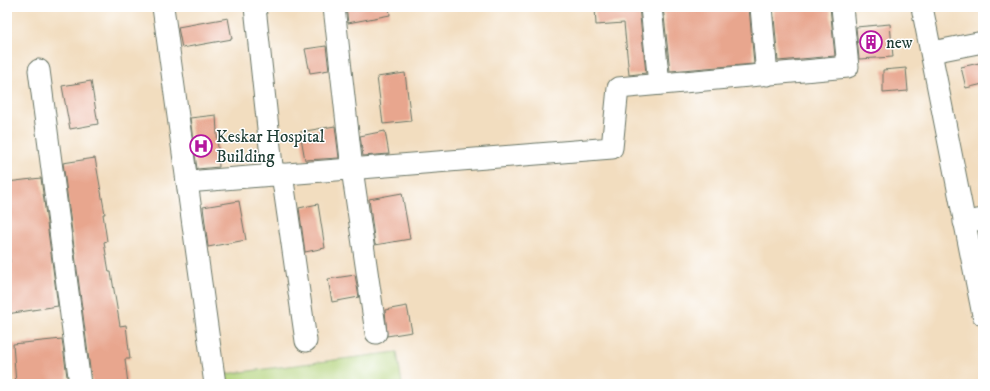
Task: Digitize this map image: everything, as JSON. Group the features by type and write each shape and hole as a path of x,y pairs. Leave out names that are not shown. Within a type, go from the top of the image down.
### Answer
{"street":[{"path":"163,7 215,384"},
{"path":"256,7 278,175 306,341"},
{"path":"334,7 352,169 376,333"},
{"path":"651,7 659,84"},
{"path":"761,7 767,75"},
{"path":"187,182 612,148 618,88 848,67 842,7"},
{"path":"922,7 974,220 983,315"},
{"path":"932,52 983,42"},
{"path":"39,70 80,384"}],"green space":[{"path":"397,352 402,384 227,384 226,374"}],"building":[{"path":"346,7 389,7 390,15 348,23"},
{"path":"595,7 639,7 646,73 629,75 624,23 596,25"},
{"path":"663,7 749,7 754,64 670,71"},
{"path":"773,7 830,7 835,56 778,61"},
{"path":"228,18 232,39 182,48 178,27"},
{"name":"new","path":"890,24 893,57 859,59 856,27"},
{"path":"326,46 329,70 310,73 305,49"},
{"path":"979,63 983,84 966,88 961,67"},
{"path":"906,68 908,91 883,93 883,70"},
{"path":"405,73 411,121 383,124 377,77"},
{"path":"91,81 98,124 70,129 62,86"},
{"name":"Keskar Hospital Building","path":"216,115 219,167 197,169 190,118"},
{"path":"335,126 339,158 305,160 300,132"},
{"path":"385,131 389,154 363,156 360,136"},
{"path":"95,158 105,214 103,214 107,241 104,242 109,272 111,272 120,326 126,325 130,359 125,359 128,384 92,384 63,163"},
{"path":"41,178 58,306 7,314 7,263 10,262 7,239 7,182"},
{"path":"402,193 410,239 375,245 369,199"},
{"path":"239,201 246,240 208,247 203,207"},
{"path":"318,204 325,248 305,252 299,208"},
{"path":"355,275 359,297 332,302 328,279"},
{"path":"407,306 412,332 387,336 385,310"},
{"path":"62,339 68,384 16,384 13,344"}],"place":[{"name":"new","path":"871,42"},
{"name":"Keskar Hospital Building","path":"201,146"}]}
